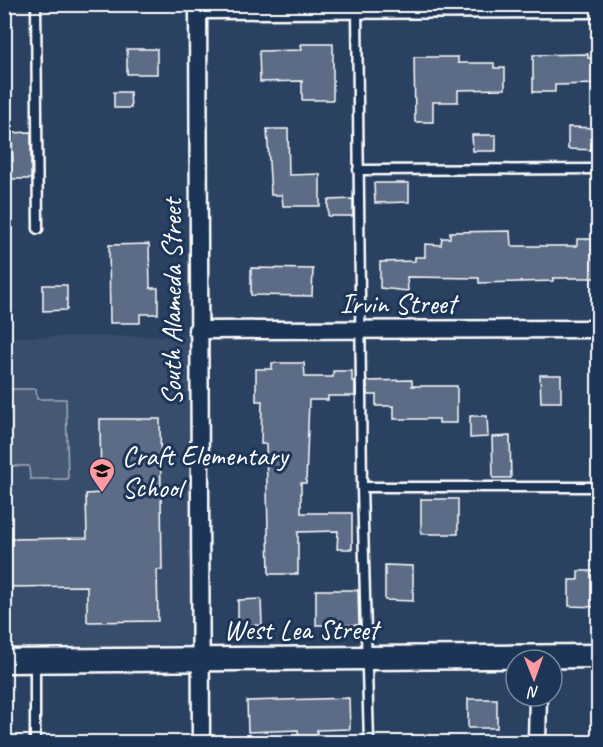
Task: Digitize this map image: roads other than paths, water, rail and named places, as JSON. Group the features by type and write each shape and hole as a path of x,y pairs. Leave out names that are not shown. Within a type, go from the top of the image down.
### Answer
{"main road":[{"name":"West Lea Street","path":"564,657 598,656"},
{"name":"West Lea Street","path":"4,661 504,658"}],"street":[{"path":"198,7 598,9"},
{"name":"South Alameda Street","path":"198,7 197,330 201,742"},
{"name":"Irvin Street","path":"197,330 598,329"},
{"path":"537,742 538,708"}],"lane":[{"path":"36,4 38,229"},
{"path":"357,7 362,487 369,742"},
{"path":"358,170 598,169"},
{"path":"362,487 598,487"},
{"path":"35,661 35,742"}],"place":[{"name":"Craft Elementary School","path":"102,494"}]}
